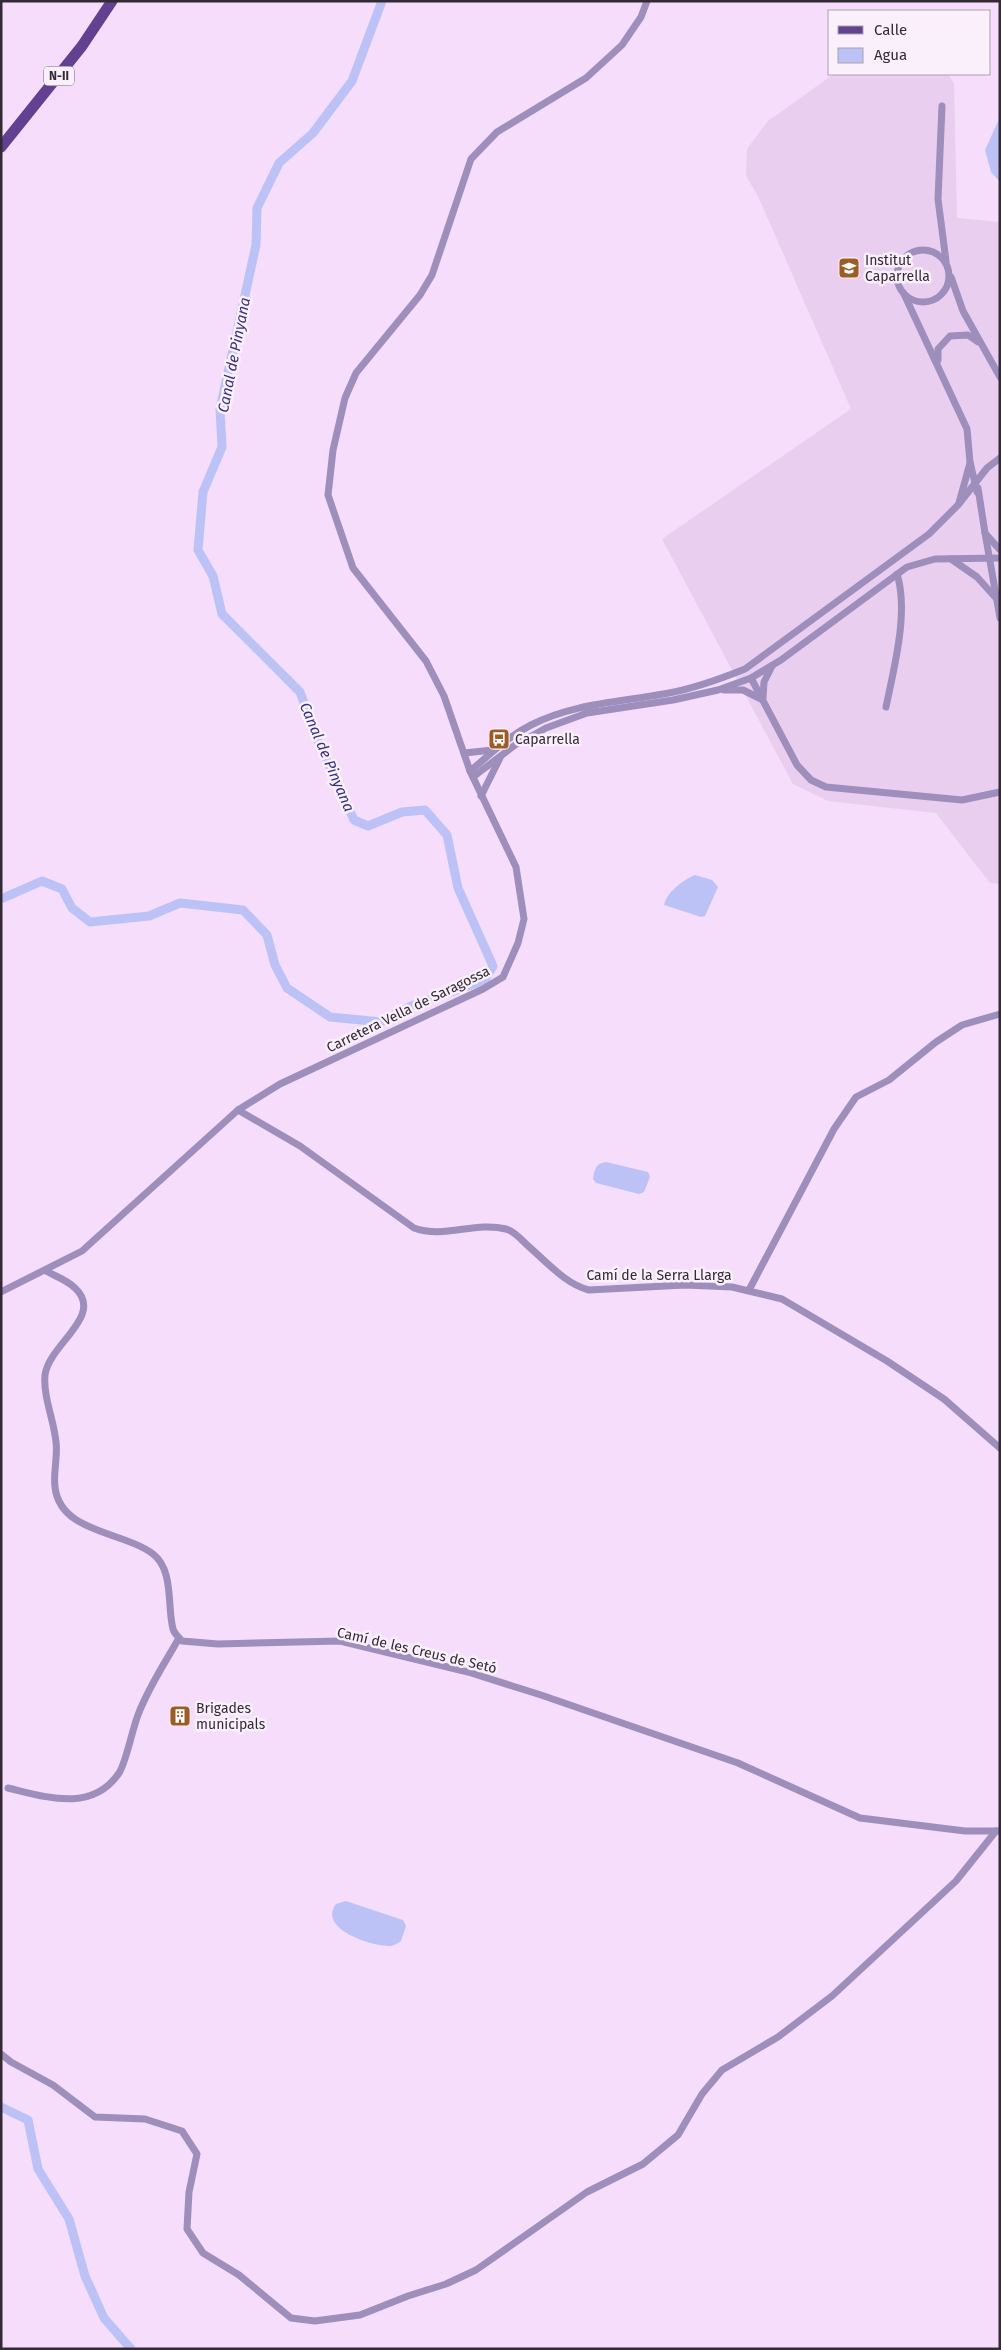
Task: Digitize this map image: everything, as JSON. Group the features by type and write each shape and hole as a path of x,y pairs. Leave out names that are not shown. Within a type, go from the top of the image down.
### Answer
{"main road":[{"name":"N-II","path":"1,147 66,68 112,1"}],"street":[{"name":"Carretera Vella de Saragossa","path":"1,1292 73,1257 238,1110 280,1084 483,989 503,977 518,943 524,919 516,867 471,774 444,696 426,661 353,568 328,495 330,464 345,398 356,373 420,296 432,275 471,160 497,132 586,78 622,45 641,17 647,1"},
{"path":"942,106 938,199 946,262 963,311 1000,377"},
{"path":"946,262 932,251 924,249 907,255 901,261 897,278 967,428 970,462 976,483 1000,618"},
{"path":"904,294 918,302 934,300 946,289 950,274"},
{"path":"938,363 938,349 950,336 968,335 981,344"},
{"path":"471,774 493,750 532,724 554,715 606,702 669,693 726,677 745,669 929,534 958,505 981,476 1000,458"},
{"path":"958,505 970,462"},
{"path":"977,492 981,476"},
{"path":"985,533 1000,550"},
{"path":"471,774 502,756 515,745 546,728 586,713 673,700 718,690 751,678 774,664 897,574 920,562 950,558 1000,558"},
{"path":"950,558 977,577 996,600"},
{"path":"886,707 899,644 900,595 897,574"},
{"path":"751,678 767,653"},
{"path":"764,701 764,682 774,664"},
{"path":"726,677 751,678"},
{"path":"751,678 797,765 810,780 826,788 962,800 1000,792"},
{"path":"718,690 743,690 764,701"},
{"path":"464,753 493,750"},
{"path":"481,796 502,756"},
{"path":"750,1290 834,1129 856,1097 889,1080 936,1042 962,1026 1000,1014"},
{"name":"Camí de la Serra Llarga","path":"238,1110 300,1146 414,1228 435,1233 484,1228 506,1229 520,1238 564,1278 580,1287 589,1290 685,1285 750,1290 782,1299 888,1361 944,1399 1000,1448"},
{"path":"8,1788 56,1799 82,1800 104,1790 120,1772 139,1713 179,1638 173,1631 165,1572 159,1560 143,1549 78,1521 64,1510 56,1496 54,1468 56,1445 45,1376 50,1358 77,1325 84,1313 82,1297 75,1288 46,1271"},
{"name":"Camí de les Creus de Setó","path":"179,1638 182,1641 218,1644 340,1641 468,1672 548,1698 738,1763 860,1818 965,1831 998,1831"},
{"path":"1,2054 10,2062 53,2085 95,2117 145,2119 182,2131 197,2154 188,2192 187,2229 203,2253 239,2275 291,2318 315,2321 360,2315 408,2296 446,2284 476,2270 587,2192 644,2164 678,2135 702,2094 722,2070 778,2037 832,1996 956,1881 998,1831"}],"shaded area":[{"path":"833,75 949,75 954,83 957,218 1000,222 1000,884 990,883 936,813 828,801 793,784 662,539 851,409 758,196 746,176 747,149 768,121"}],"water":[{"path":"1000,117 1000,182 991,172 985,150"},
{"path":"695,875 712,880 718,887 705,916 701,917 664,905 665,900 676,887"},
{"path":"606,1162 648,1172 650,1177 644,1192 639,1194 596,1183 593,1179 595,1170 598,1165"},
{"path":"346,1901 403,1920 406,1926 401,1941 395,1945 383,1946 361,1940 340,1929 334,1921 332,1913 336,1904"}],"waterway":[{"name":"Canal de Pinyana","path":"1,899 42,881 62,889 72,908 90,922 149,916 180,903 243,910 267,935 275,965 287,988 330,1017 381,1022 411,1006 485,980 493,966 458,888 447,835 425,810 402,812 368,826 354,820 318,741 300,692 222,614 213,576 198,550 203,492 222,447 220,409 256,245 257,208 279,163 313,133 352,81 382,1"},
{"name":"Canal de Pinyana","path":"1,2107 28,2120 38,2169 69,2219 85,2276 104,2318 131,2349"}],"place":[{"name":"Institut Caparrella","path":"849,268"},
{"name":"Caparrella","path":"499,739"},
{"name":"Brigades municipals","path":"180,1716"}]}
